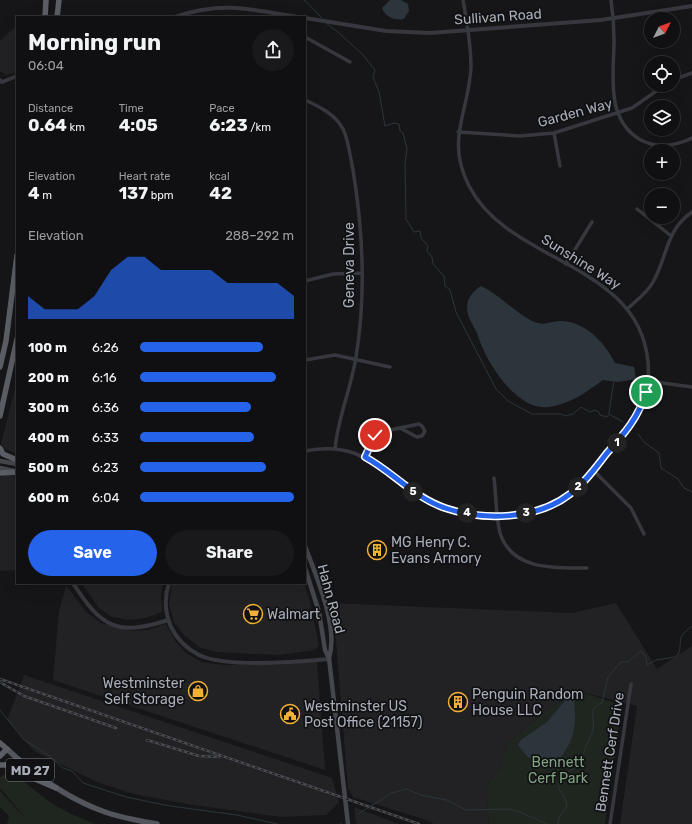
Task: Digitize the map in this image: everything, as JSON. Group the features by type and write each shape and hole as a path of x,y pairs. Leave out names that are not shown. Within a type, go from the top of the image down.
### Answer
{"highway":[{"path":"45,16 46,0"},
{"path":"57,16 59,0"},
{"path":"0,367 6,341 16,263"},
{"path":"0,416 16,344"},
{"path":"0,448 4,454 16,460"},
{"path":"0,473 16,472"},
{"path":"0,756 3,747"},
{"path":"0,766 12,765 35,779 56,788"}],"main road":[{"path":"0,461 16,464"},
{"path":"0,468 16,472"},
{"name":"Hahn Road","path":"306,549 320,589 328,622 332,648 329,658"},
{"name":"Hahn Road","path":"306,571 319,612 325,650 329,658 348,824"},
{"name":"MD 27","path":"3,747 31,771 56,788 90,807 127,821 157,824"}],"street":[{"name":"Sunshine Way","path":"306,450 335,449 353,452 380,466 411,491 434,504 464,513 498,515 531,512 555,503 575,490 632,424 643,401 648,381 648,359 644,339 637,323 627,309 606,288 502,225 480,203 469,187 462,170 459,154 458,132 470,72 463,0"},
{"path":"611,0 614,19 613,86 618,113 629,130 636,137 648,144 673,144 692,138"},
{"name":"Sullivan Road","path":"306,18 400,33 430,33 614,19 692,6"},
{"path":"178,16 196,10 220,7 239,7 291,16"},
{"path":"268,12 270,16"},
{"path":"306,39 350,62"},
{"path":"680,77 692,73"},
{"path":"1,82 16,76"},
{"name":"Garden Way","path":"458,132 520,136 554,133 618,113 640,103 655,92"},
{"name":"Geneva Drive","path":"306,101 331,114 341,126 345,134 360,214 360,329 356,359 339,421 335,449"},
{"path":"554,133 560,166"},
{"path":"637,209 670,235"},
{"path":"627,309 646,293 654,281 670,235 682,219 692,212"},
{"path":"566,264 592,222"},
{"path":"306,281 333,274 361,273"},
{"path":"306,360 336,356 390,367"},
{"path":"648,381 692,387"},
{"path":"365,457 375,435 380,432 419,424 425,431 422,436 417,438 400,428"},
{"path":"593,470 631,508 644,534"},
{"path":"494,478 502,538 514,554 521,560 540,566 587,568"},
{"path":"74,584 90,609 109,623 125,628 137,628 168,620"},
{"path":"169,584 165,601 168,620 174,632 183,644 200,655 211,659 292,662 329,658"},
{"name":"Bennett Cerf Drive","path":"610,824 631,684"}],"shaded area":[{"path":"390,0 401,0 408,4 409,11 404,19 391,18 385,14 382,8"},
{"path":"16,26 16,72 6,75 0,71 0,41"},
{"path":"481,286 536,323 540,324 558,321 571,322 587,329 606,348 615,363 634,367 636,379 618,382 603,380 578,397 549,407 537,406 526,402 504,383 488,359 468,315 467,304 469,298 475,290"},
{"path":"16,384 16,454 5,449 1,444"},
{"path":"5,474 16,476 16,570 0,571 0,477"},
{"path":"82,584 163,584 161,595 162,612 146,618 130,620 112,617 99,608"},
{"path":"172,584 304,584 309,598 319,645 315,650 279,655 215,652 199,647 183,634 174,622 169,604"},
{"path":"66,585 86,612 101,623 133,631 148,630 166,624 175,641 187,654 202,662 223,665 274,665 317,662 325,770 53,680 59,611"},
{"path":"329,603 572,613 616,603 657,669 692,646 692,824 620,824 637,706 578,691 548,709 507,744 501,766 486,786 489,824 434,824 426,820 353,797 348,788 336,641"},
{"path":"24,675 332,778 339,802 326,815 281,817 186,804 134,794 97,782 34,751 7,720"},
{"path":"569,696 574,699 575,710 573,735 570,742 561,758 554,766 543,766 538,764 533,761 518,745 521,740 547,722 564,702 565,698"},
{"path":"354,807 399,824 356,824"}],"green space":[{"name":"Bennett Cerf Park","path":"578,691 622,705 605,824 489,824 486,786 501,766 507,744 548,709"},
{"path":"5,774 12,775 23,781 61,809 96,824 7,824 9,816 0,807 0,791 28,821 0,788 0,777"}],"waterway":[{"path":"304,0 322,18"},
{"path":"326,23 363,55 375,70 373,77 379,92 385,126 394,123 399,124 407,149 405,164 406,219 414,232 420,231 421,238 428,246 427,251 432,257 433,264 444,276 445,286 450,290 456,312 496,389 508,401 532,414 561,414 565,416 573,414 581,407 590,412 595,410 599,412 600,415 607,417 609,414 623,422"},
{"path":"609,413 614,380"},
{"path":"638,434 644,442 659,453 661,468 678,479 684,488 692,492"},
{"path":"558,824 559,818 567,806 559,788 560,780 569,771 581,766 584,752 593,730 593,710 596,706 602,703 608,677 621,662 628,662 641,651 646,658 647,665 656,660 675,657 679,651 682,636 692,626"},
{"path":"0,710 24,740 47,754 63,768 72,771 83,783 126,797 170,806 237,815 277,824"},
{"path":"358,814 392,793 406,789 421,795 447,800 466,810 508,809 517,811 547,824"}],"railway":[{"path":"0,679 419,824"},
{"path":"0,682 24,696 116,728"},
{"path":"147,740 199,756 219,757"}],"place":[{"name":"MG Henry C. Evans Armory","path":"377,550"},
{"name":"Walmart","path":"253,614"},
{"name":"Westminster Self Storage","path":"198,691"},
{"name":"Penguin Random House LLC","path":"458,702"},
{"name":"Westminster US Post Office (21157)","path":"290,714"}],"route":[{"path":"375,435 365,457 380,466 411,491 434,504 464,513 484,515 526,513 548,507 570,495 580,485 632,424 637,416 646,392"}]}
